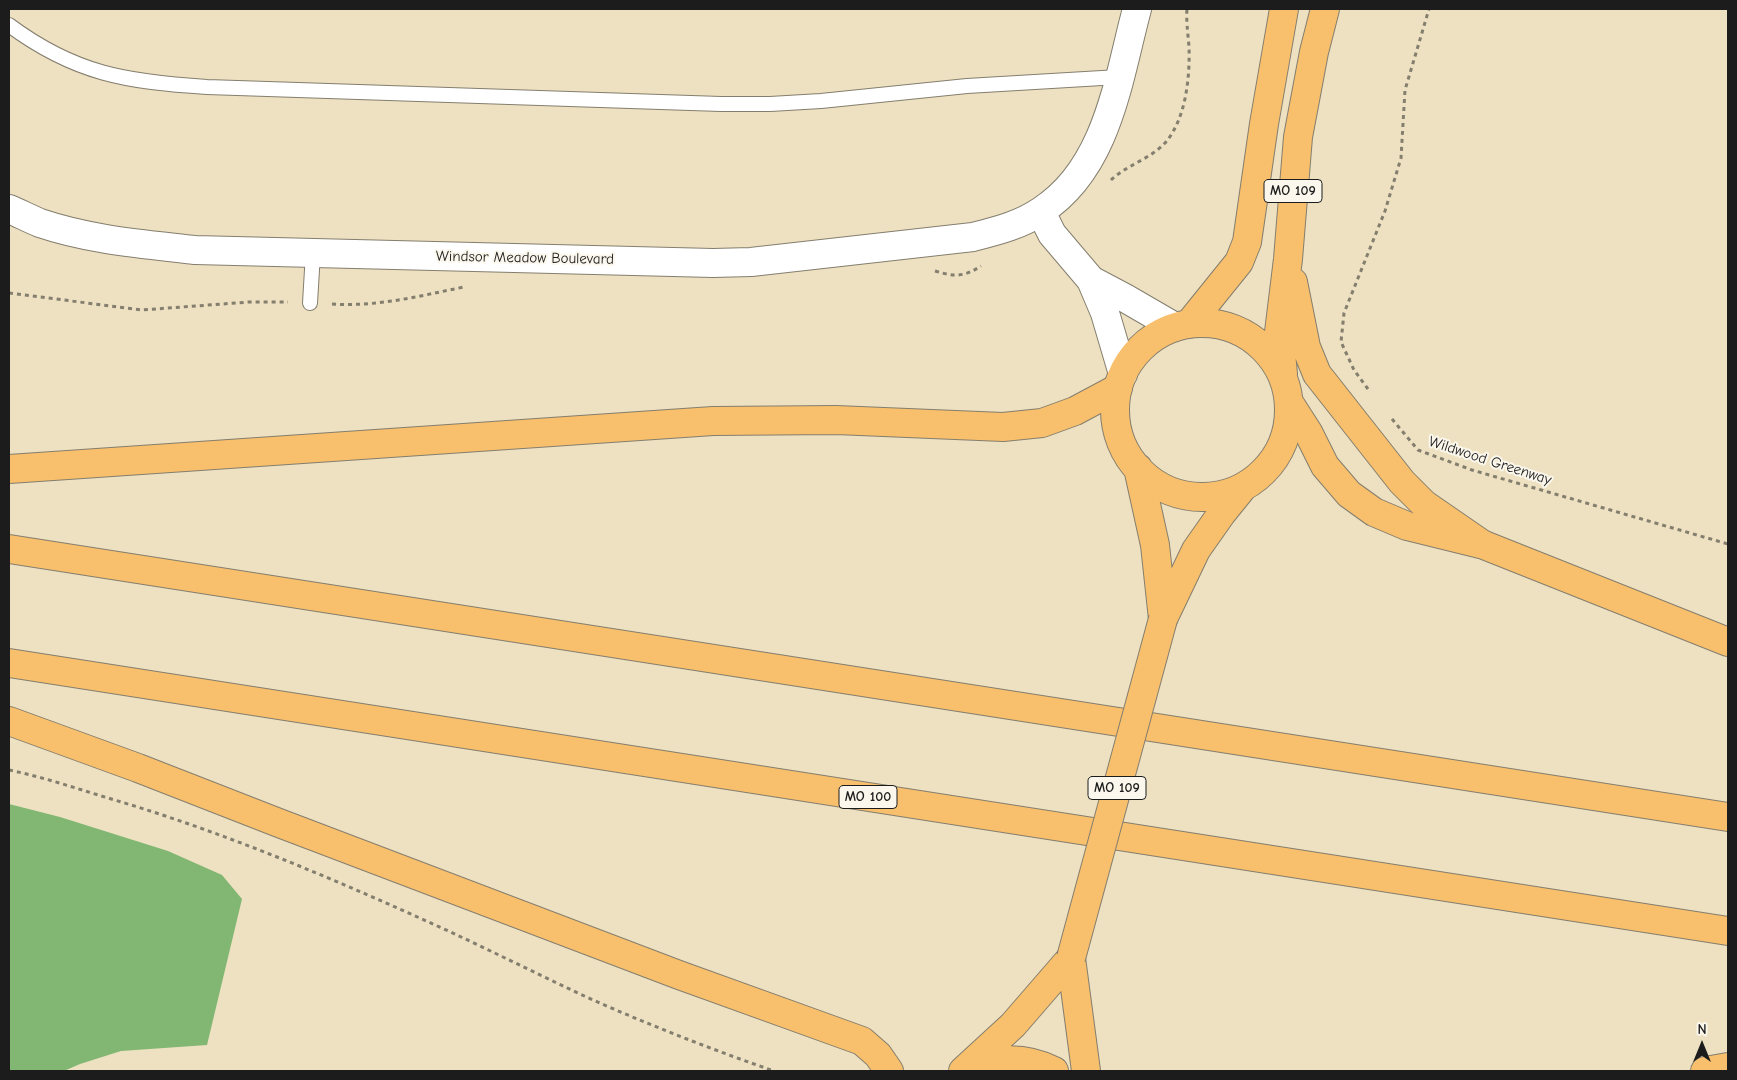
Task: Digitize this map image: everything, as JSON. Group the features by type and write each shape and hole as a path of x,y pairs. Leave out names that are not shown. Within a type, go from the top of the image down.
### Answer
{"main road":[{"name":"MO 109","path":"1163,619 1155,545 1138,468 1129,457 1117,430 1115,416 1120,381 1138,350 1162,333 1182,325 1238,262 1247,242 1265,114 1284,9"},
{"name":"MO 109","path":"1086,1071 1070,958 1163,619 1196,550 1243,487 1266,470 1279,452 1287,432 1290,404 1283,376 1279,332 1288,259 1298,137 1314,52 1325,9"},
{"path":"1288,259 1306,347 1318,374 1402,482 1424,504 1484,545"},
{"path":"1182,325 1217,324 1245,334 1267,352 1283,376"},
{"path":"9,469 713,421 836,420 1003,427 1042,423 1075,411 1120,381"},
{"path":"1290,404 1308,432 1325,466 1349,494 1374,512 1406,526 1484,545 1728,642"},
{"path":"1138,468 1160,486 1187,496 1216,496 1243,487"},
{"path":"9,549 1728,817"},
{"name":"MO 100","path":"9,663 1728,931"},
{"path":"9,721 138,768 279,824 670,971 862,1041 878,1055 889,1071"},
{"name":"MO 109","path":"965,1071 1013,1026 1070,958"},
{"path":"965,1071 983,1064 1012,1059 1041,1064 1054,1071"},
{"path":"1704,1071 1728,1067"}],"street":[{"name":"Windsor Meadow Boulevard","path":"9,209 40,223 84,235 138,244 195,250 713,263 751,262 973,237 1008,227 1041,212 1079,175 1098,144 1110,113 1137,9"},
{"path":"1041,212 1052,234 1091,280 1104,313 1120,381"},
{"path":"1091,280 1182,325"}],"lane":[{"path":"9,25 28,40 53,54 117,78 158,84 207,87 770,104 821,101 968,86 1119,77"},
{"path":"310,303 312,253"}],"path":[{"path":"1108,184 1121,171 1150,155 1165,142 1176,126 1181,111 1188,68 1187,9"},
{"path":"1370,391 1354,370 1341,342 1344,313 1385,211 1400,158 1405,90 1429,9"},
{"path":"929,269 948,275 964,275 988,261"},
{"path":"9,293 142,310 250,302 357,306 391,302 465,287"},
{"name":"Wildwood Greenway","path":"1391,418 1418,450 1472,470 1728,544"},
{"path":"9,770 38,776 146,809 248,845 359,890 593,1000 670,1032 774,1071"}],"green space":[{"path":"9,804 60,817 168,851 222,875 242,899 207,1045 121,1051 64,1071 9,1071"}]}
